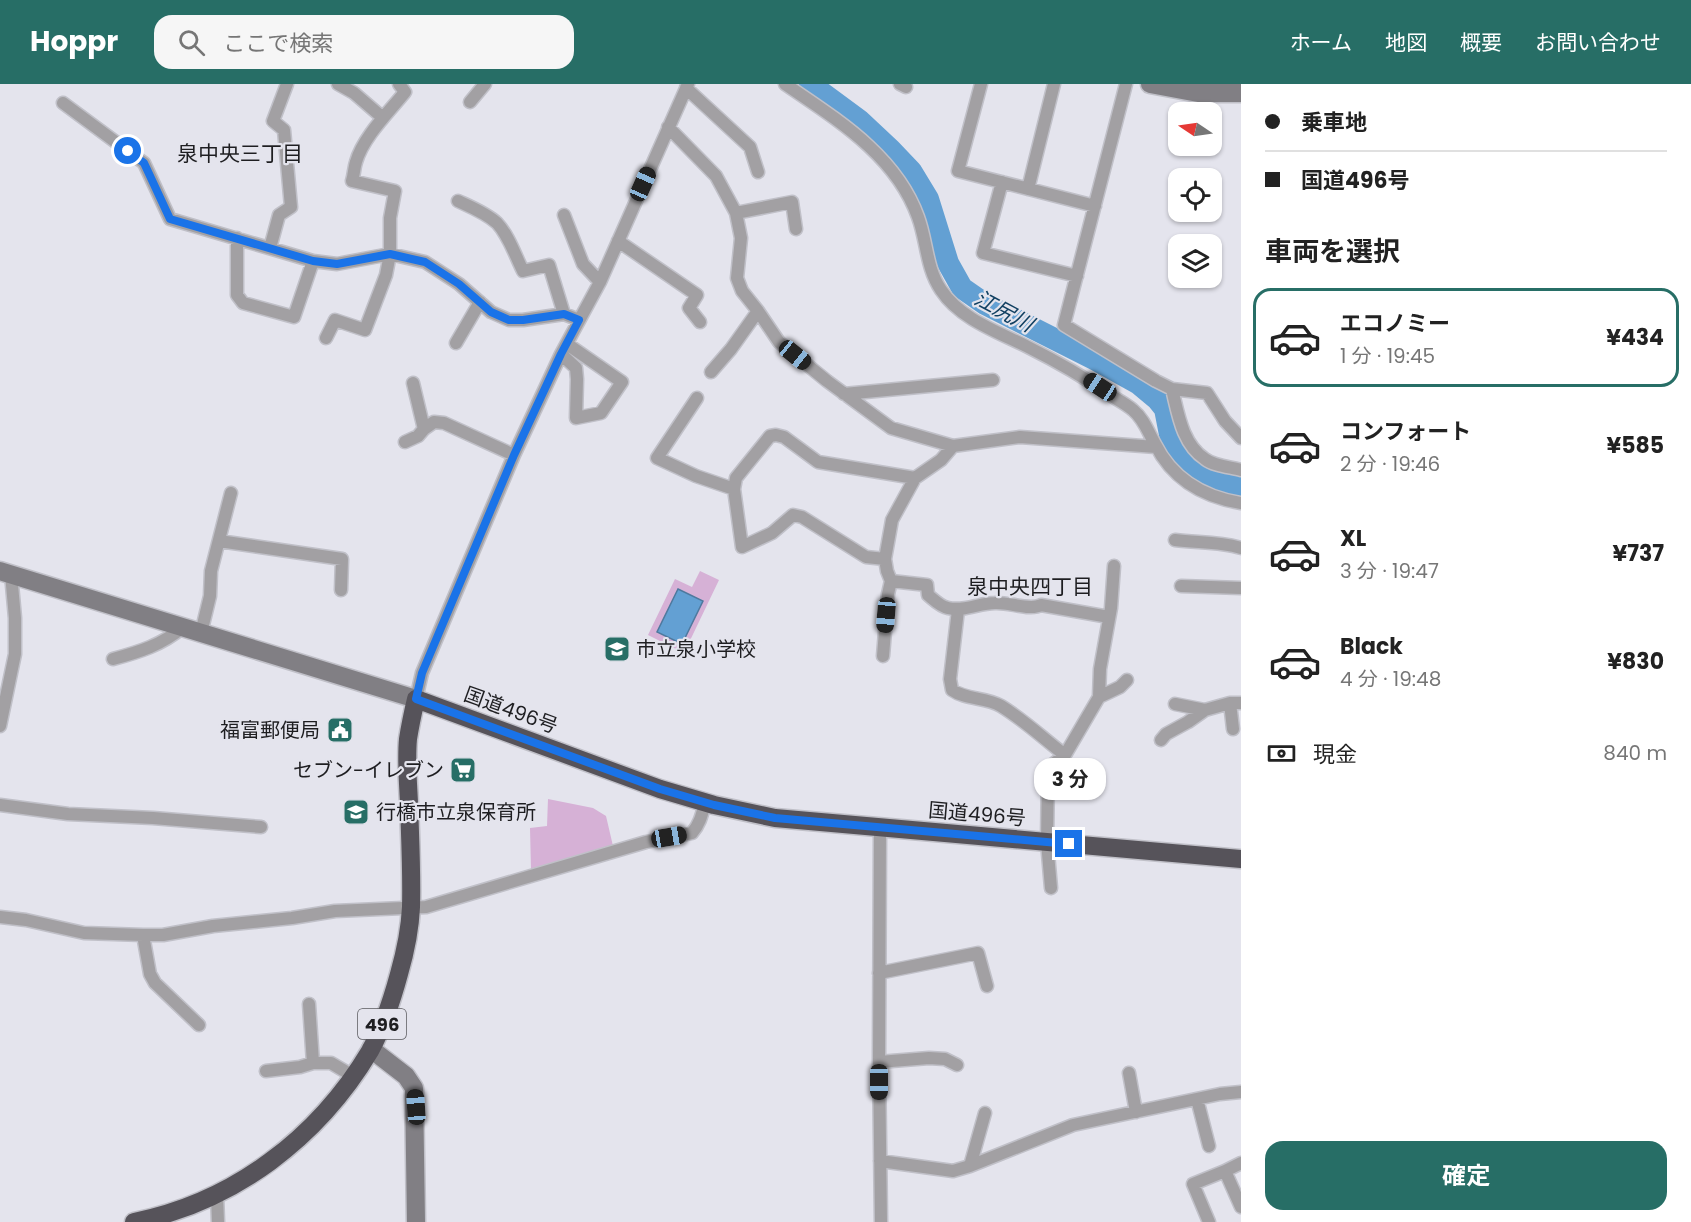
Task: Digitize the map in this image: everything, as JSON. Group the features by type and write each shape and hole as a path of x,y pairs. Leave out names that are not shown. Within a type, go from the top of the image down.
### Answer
{"highway":[{"name":"国道496号","path":"416,699 660,789 705,803 775,818 1241,859"},
{"name":"496","path":"134,1222 179,1210 217,1195 265,1166 300,1138 330,1107 370,1049 385,1018 396,987 406,945 411,908 407,769 408,739 416,699"}],"street":[{"path":"270,248 279,215 291,207 284,130 273,121 287,84"},
{"path":"338,84 354,93 383,118"},
{"path":"326,338 335,320 365,330 386,275 390,254 390,218 395,191 352,181 356,161 363,146 405,92 399,84"},
{"path":"470,102 485,84"},
{"path":"785,84 848,127 892,172 910,199 919,218 930,268 940,290 955,306 990,329 1083,376 1133,410 1143,419 1156,447 1184,482 1220,500 1241,503"},
{"path":"981,84 958,171 1095,206"},
{"path":"1028,189 1054,84"},
{"path":"1126,84 1064,325 1172,389 1207,393 1226,422 1241,438"},
{"path":"1150,84 1198,93 1241,93"},
{"path":"0,726 15,654 15,618 5,573 416,699 422,673 514,455 564,349 600,282 687,86 750,147 758,172"},
{"path":"63,104 144,163 170,219 313,261 337,264 390,254 425,262 459,284 491,312 509,320 564,314 579,320"},
{"path":"668,127 716,176 736,213 741,238 737,278 742,291 779,342 891,428 953,446 1020,437 1156,447"},
{"path":"1002,182 983,253 1077,276"},
{"path":"458,201 478,210 497,223 509,241 523,271 549,265 564,314"},
{"path":"736,213 792,202 796,229"},
{"path":"564,215 584,264 600,282"},
{"path":"237,238 237,295 243,303 294,317 313,261"},
{"path":"618,241 697,295 688,308 699,322"},
{"path":"456,343 480,302"},
{"path":"711,372 731,349 758,311"},
{"path":"564,349 622,382 602,412 576,418 578,379 576,368 564,349"},
{"path":"844,394 993,380"},
{"path":"414,383 424,429"},
{"path":"1172,389 1185,434 1193,449 1206,461 1241,470"},
{"path":"697,398 657,458 696,476 734,489"},
{"path":"405,442 418,436 434,422 444,423 514,455"},
{"path":"885,559 866,557 802,517 793,515 772,533 742,547 734,489 736,478 770,436 776,435 784,437 818,462 915,478"},
{"path":"883,656 891,581 885,559 892,520 915,478 942,460 953,446"},
{"path":"113,659 149,649 192,630 210,596 211,571 231,493"},
{"path":"1175,540 1229,544 1241,548"},
{"path":"219,541 342,559 341,591"},
{"path":"1051,888 1047,842 1048,774 1052,765 1065,755 1099,697 1100,669 1109,617 1114,566"},
{"path":"891,581 927,585 928,595 945,608 958,610 993,602 1035,608 1041,605 1109,617"},
{"path":"1181,586 1241,588"},
{"path":"958,610 950,679 952,690 956,694 1001,706 1065,755"},
{"path":"1099,697 1120,687 1127,680"},
{"path":"1161,740 1166,734 1205,710 1236,703 1233,729"},
{"path":"1175,704 1205,710"},
{"path":"0,917 26,920 84,933 143,935 180,933 213,926 335,911 426,907 646,842 692,833 697,828 705,803"},
{"path":"0,805 68,814 261,827"},
{"path":"880,829 881,1222"},
{"path":"143,935 150,974 155,983 199,1025"},
{"path":"879,973 978,952 987,986"},
{"path":"309,1004 313,1063"},
{"path":"370,1049 406,1076 414,1088 416,1222"},
{"path":"879,1062 929,1058 945,1059 957,1065"},
{"path":"266,1071 313,1063 331,1063 353,1076"},
{"path":"1129,1073 1136,1112"},
{"path":"880,1161 953,1171 1073,1125 1220,1094 1241,1092"},
{"path":"1197,1099 1209,1146"},
{"path":"970,1166 985,1113"},
{"path":"1209,1222 1193,1184 1241,1163"},
{"path":"1225,1171 1241,1207"},
{"path":"217,1195 218,1222"}],"shaded area":[{"path":"700,571 719,580 684,653 648,635 675,579 692,587"},
{"path":"548,799 593,808 606,816 613,846 531,870 530,828 547,826"}],"water":[{"path":"678,589 703,601 682,644 657,632"}],"waterway":[{"name":"江尻川","path":"810,84 859,120 911,171 928,199 948,263 962,288 985,304 1139,384 1165,409 1172,445 1187,464 1207,479 1241,487"}],"place":[{"name":"市立泉小学校","path":"617,649"},
{"name":"福富郵便局","path":"340,730"},
{"name":"セブン-イレブン","path":"463,770"},
{"name":"行橋市立泉保育所","path":"356,812"}],"district":[{"name":"泉中央三丁目","path":"240,153"},
{"name":"泉中央四丁目","path":"1030,586"}],"route":[{"path":"128,151 144,163 170,219 313,261 337,264 390,254 425,262 459,284 491,312 509,320 564,314 579,320 514,455 422,673 416,699 660,789 714,805 775,818 1069,844"}]}
